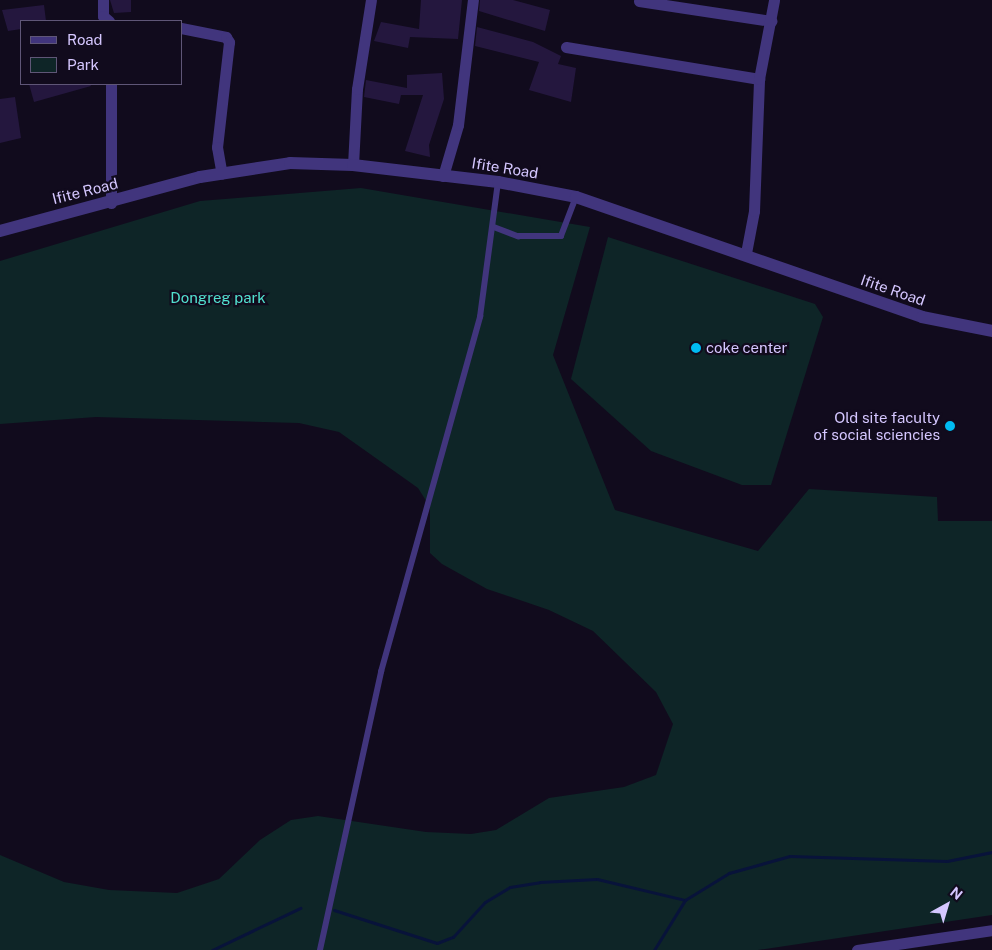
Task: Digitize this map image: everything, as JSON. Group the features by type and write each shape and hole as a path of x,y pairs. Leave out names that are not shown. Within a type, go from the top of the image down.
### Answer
{"street":[{"path":"103,0 104,16 108,20"},
{"path":"353,164 356,89 371,0"},
{"path":"443,176 458,125 466,32 473,0"},
{"path":"746,253 754,211 759,79 772,21 774,0"},
{"path":"639,1 772,21"},
{"path":"182,28 226,37 229,42 217,147 222,174"},
{"path":"566,47 759,79"},
{"path":"111,85 111,203"},
{"name":"Ifite Road","path":"0,230 222,174 290,163 353,164 498,182 576,197 746,253 922,318 992,331"},
{"path":"857,950 992,930"}],"lane":[{"path":"320,950 381,672 480,317 494,226 498,182"},
{"path":"494,226 518,236 561,236 576,197"}],"green space":[{"name":"Dongreg park","path":"361,188 590,227 553,355 615,510 758,551 809,489 937,497 938,521 992,521 992,915 758,950 0,950 0,855 64,882 109,890 177,893 219,879 260,840 291,820 318,816 426,832 471,834 496,830 549,798 624,787 656,775 673,724 656,692 593,631 549,610 487,589 442,564 430,553 430,507 418,488 339,432 299,423 96,417 0,424 0,261 200,201"},
{"name":"coke center","path":"608,237 815,304 823,317 771,485 742,485 651,451 571,379"}],"building":[{"path":"110,0 131,0 131,12 114,13"},
{"path":"421,0 462,0 458,39 410,37 408,48 374,41 381,22 419,29"},
{"path":"480,0 513,0 550,10 545,31 479,11"},
{"path":"44,5 46,20 20,20 20,29 8,31 2,10"},
{"path":"477,27 533,42 561,56 558,64 576,68 571,102 529,90 539,62 475,46"},
{"path":"442,73 444,99 429,145 430,157 405,151 423,95 401,95 399,104 364,97 366,80 407,88 407,75"},
{"path":"29,85 91,86 34,102"},
{"path":"15,97 21,138 0,143 0,99"}],"waterway":[{"path":"654,950 685,900 729,873 790,856 947,861 992,852"},
{"path":"334,910 437,943 453,937 485,902 510,887 540,882 597,879 685,900"},
{"path":"212,950 300,908"}],"place":[{"name":"coke center","path":"696,348"},
{"name":"Old site faculty of social sciencies","path":"950,426"}]}
